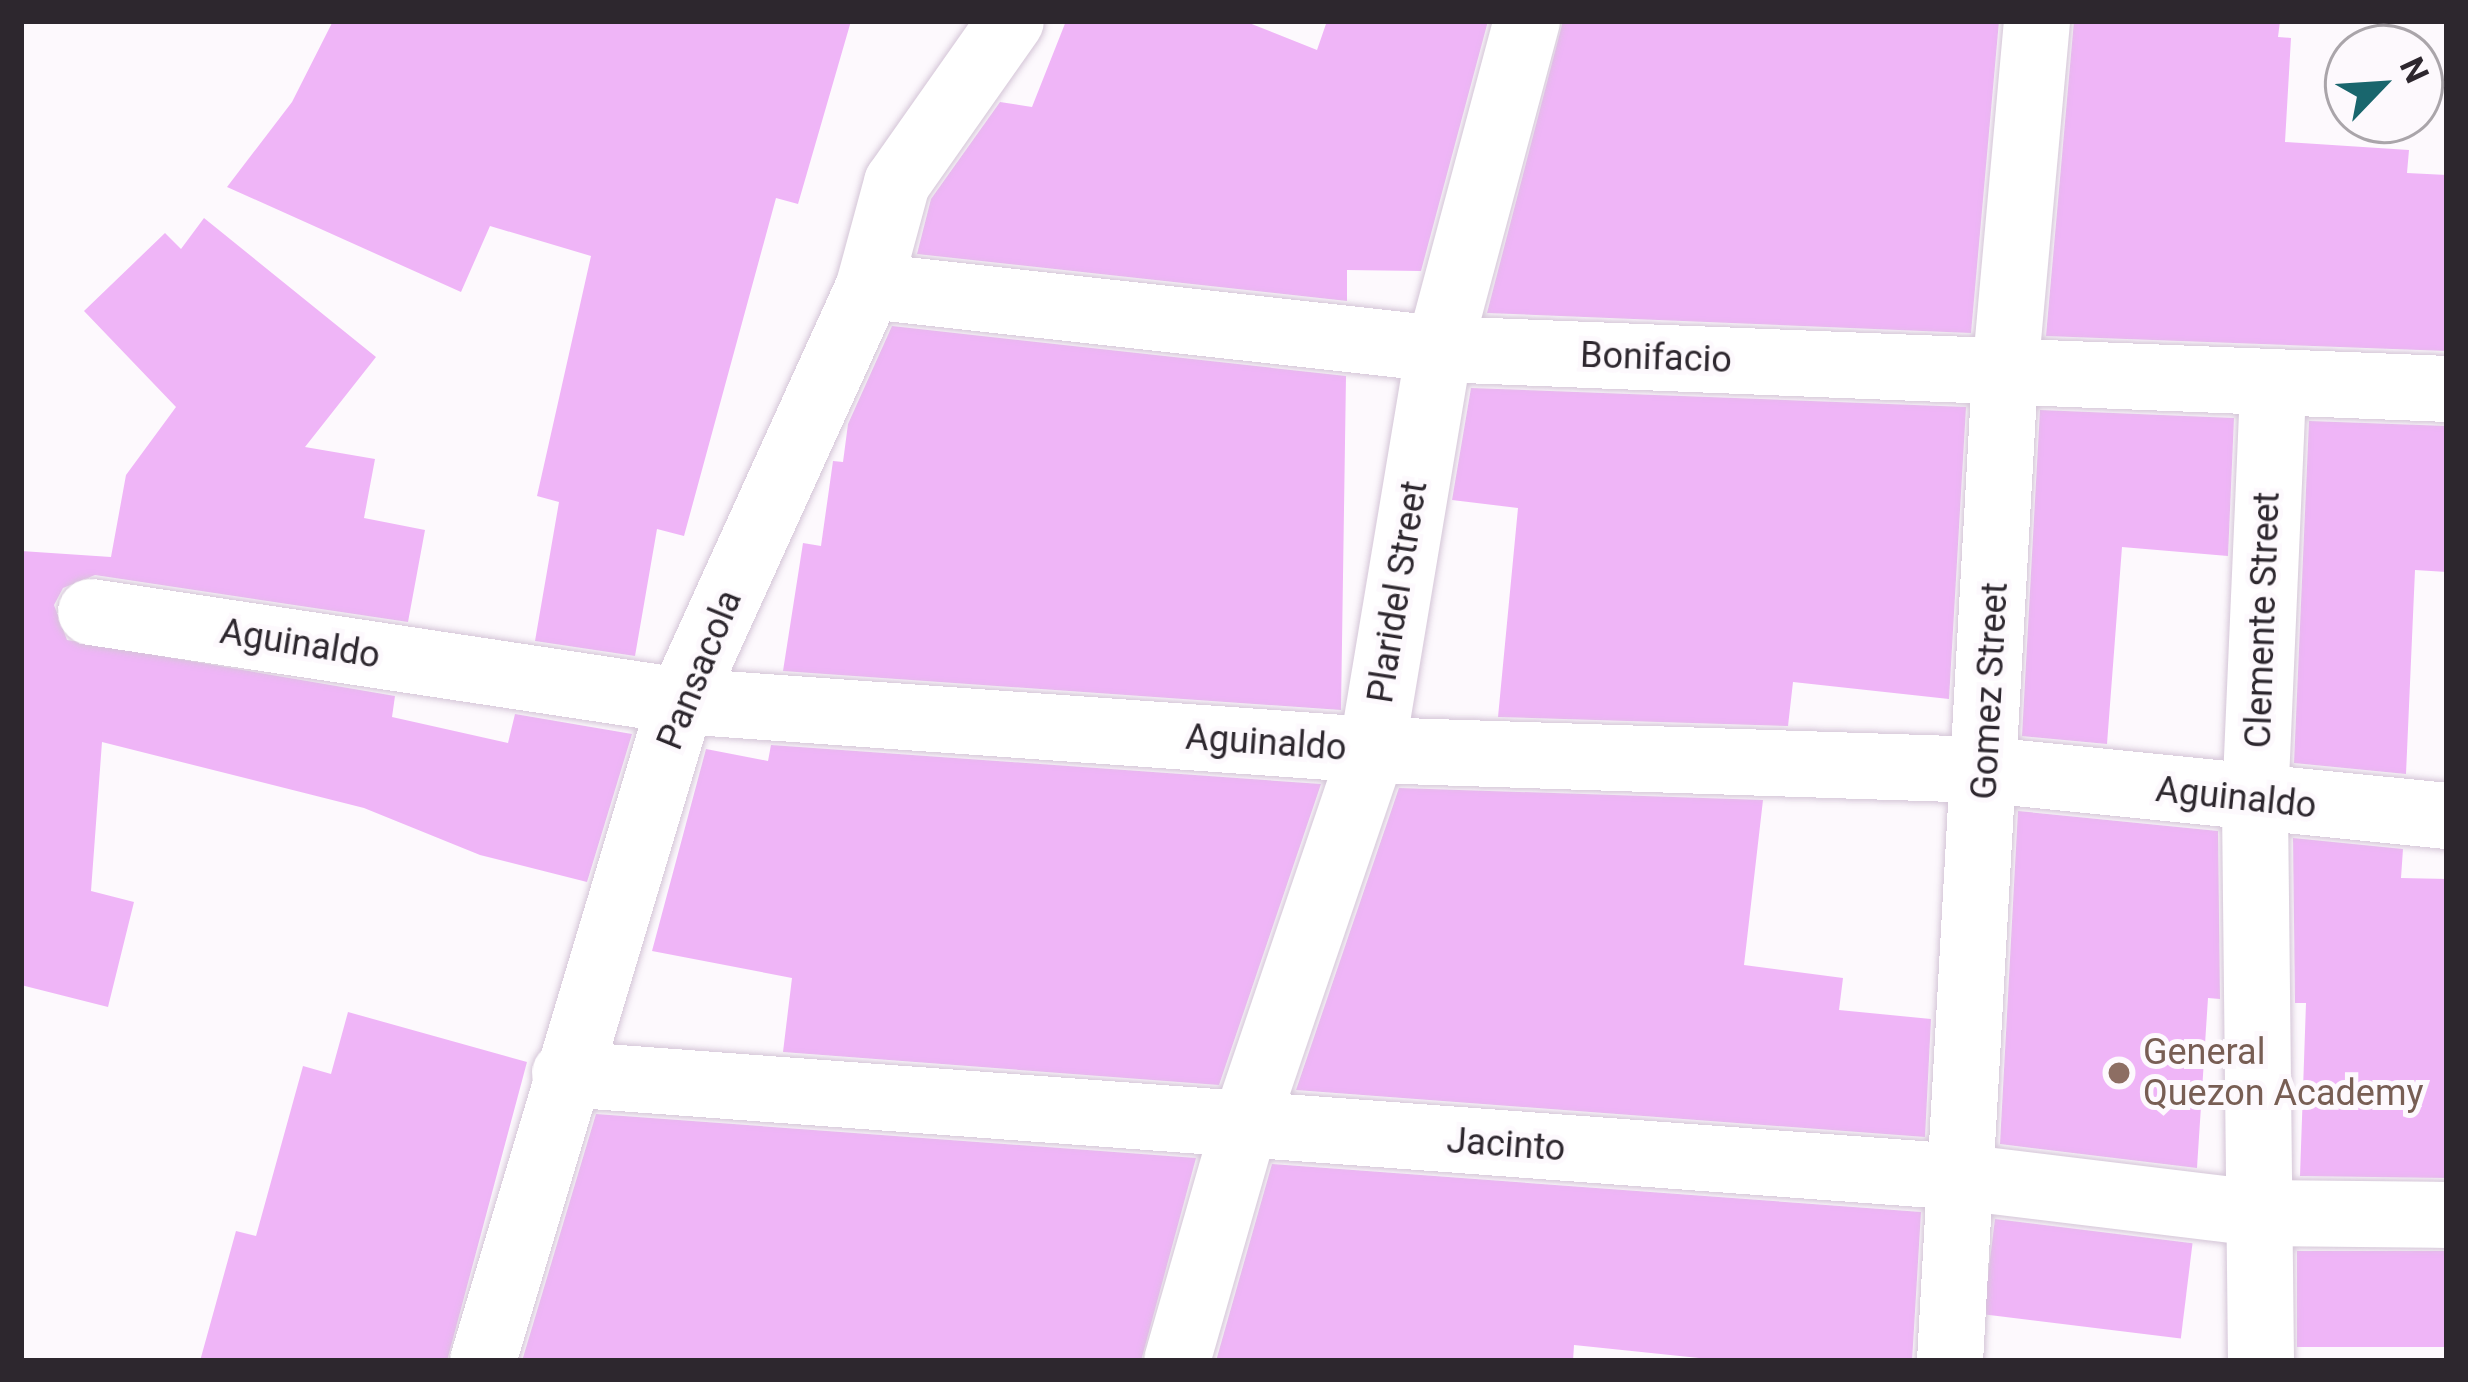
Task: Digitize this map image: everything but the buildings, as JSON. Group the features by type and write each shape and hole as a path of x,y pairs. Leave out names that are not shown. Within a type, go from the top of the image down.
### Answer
{"street":[{"name":"Pansacola","path":"483,1361 565,1074 681,701 869,286 897,183 1011,21"},
{"name":"Plaridel Street","path":"1177,1361 1244,1127 1372,750 1439,349 1527,21"},
{"name":"Gomez Street","path":"1950,1361 2005,373 2037,21"},
{"name":"Bonifacio","path":"869,286 1439,349 2447,389"},
{"name":"Clemente Street","path":"2261,1361 2255,802 2272,382"},
{"name":"Aguinaldo","path":"91,612 681,701 1372,750 1986,770 2255,802 2447,816"},
{"name":"Jacinto","path":"565,1074 1960,1178 2259,1213 2447,1215"}],"place":[{"name":"General Quezon Academy","path":"2119,1073"}]}
